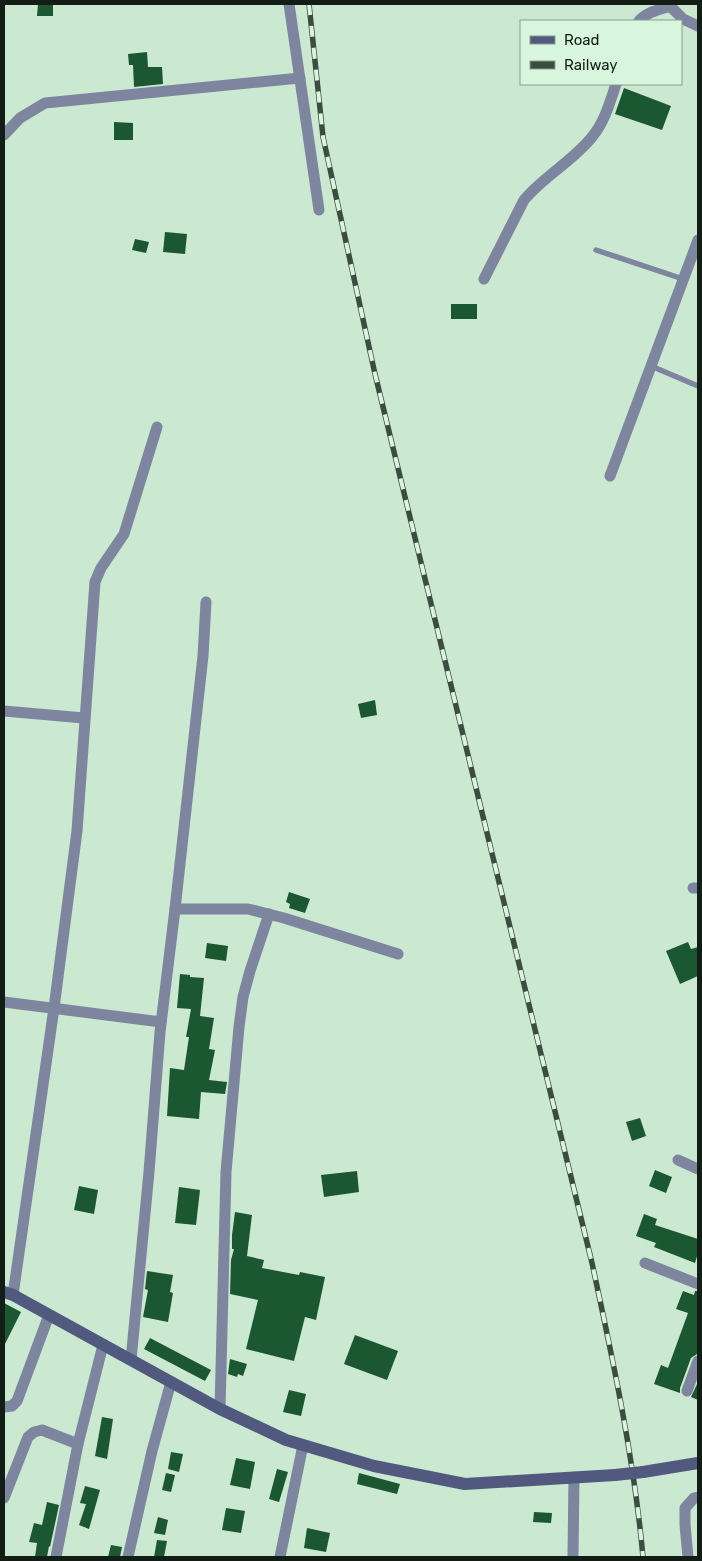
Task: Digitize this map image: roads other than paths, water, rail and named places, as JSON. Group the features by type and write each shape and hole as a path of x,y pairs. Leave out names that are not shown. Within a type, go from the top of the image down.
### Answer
{"street":[{"path":"289,4 319,210"},
{"path":"640,20 643,16 670,5 683,19 698,26"},
{"path":"4,135 20,118 45,103 300,78"},
{"path":"484,279 524,200 532,191 579,152 593,136 603,120 616,85"},
{"path":"610,476 698,240"},
{"path":"157,427 124,534 100,568 96,582 84,718 77,832 54,1008 8,1294 220,1409 286,1440 374,1466 465,1484 643,1472 698,1463"},
{"path":"130,1360 149,1172 161,1022 203,656 206,602"},
{"path":"4,711 84,718"},
{"path":"175,909 248,909 398,954"},
{"path":"220,1409 226,1172 239,1027 243,996 269,914"},
{"path":"4,1002 161,1022"},
{"path":"678,1160 698,1169"},
{"path":"644,1263 698,1284"},
{"path":"4,1406 12,1406 17,1401 49,1315"},
{"path":"56,1557 78,1444 103,1345"},
{"path":"687,1391 698,1361"},
{"path":"128,1557 152,1451 171,1382"},
{"path":"4,1498 28,1438 34,1432 42,1430 78,1444"},
{"path":"280,1557 303,1445"},
{"path":"573,1557 574,1477"},
{"path":"688,1557 685,1508 694,1498 698,1497"}],"lane":[{"path":"596,250 684,280"},
{"path":"651,366 698,386"}],"railway":[{"path":"309,4 323,137 375,374 592,1263 628,1446 643,1557"}]}
